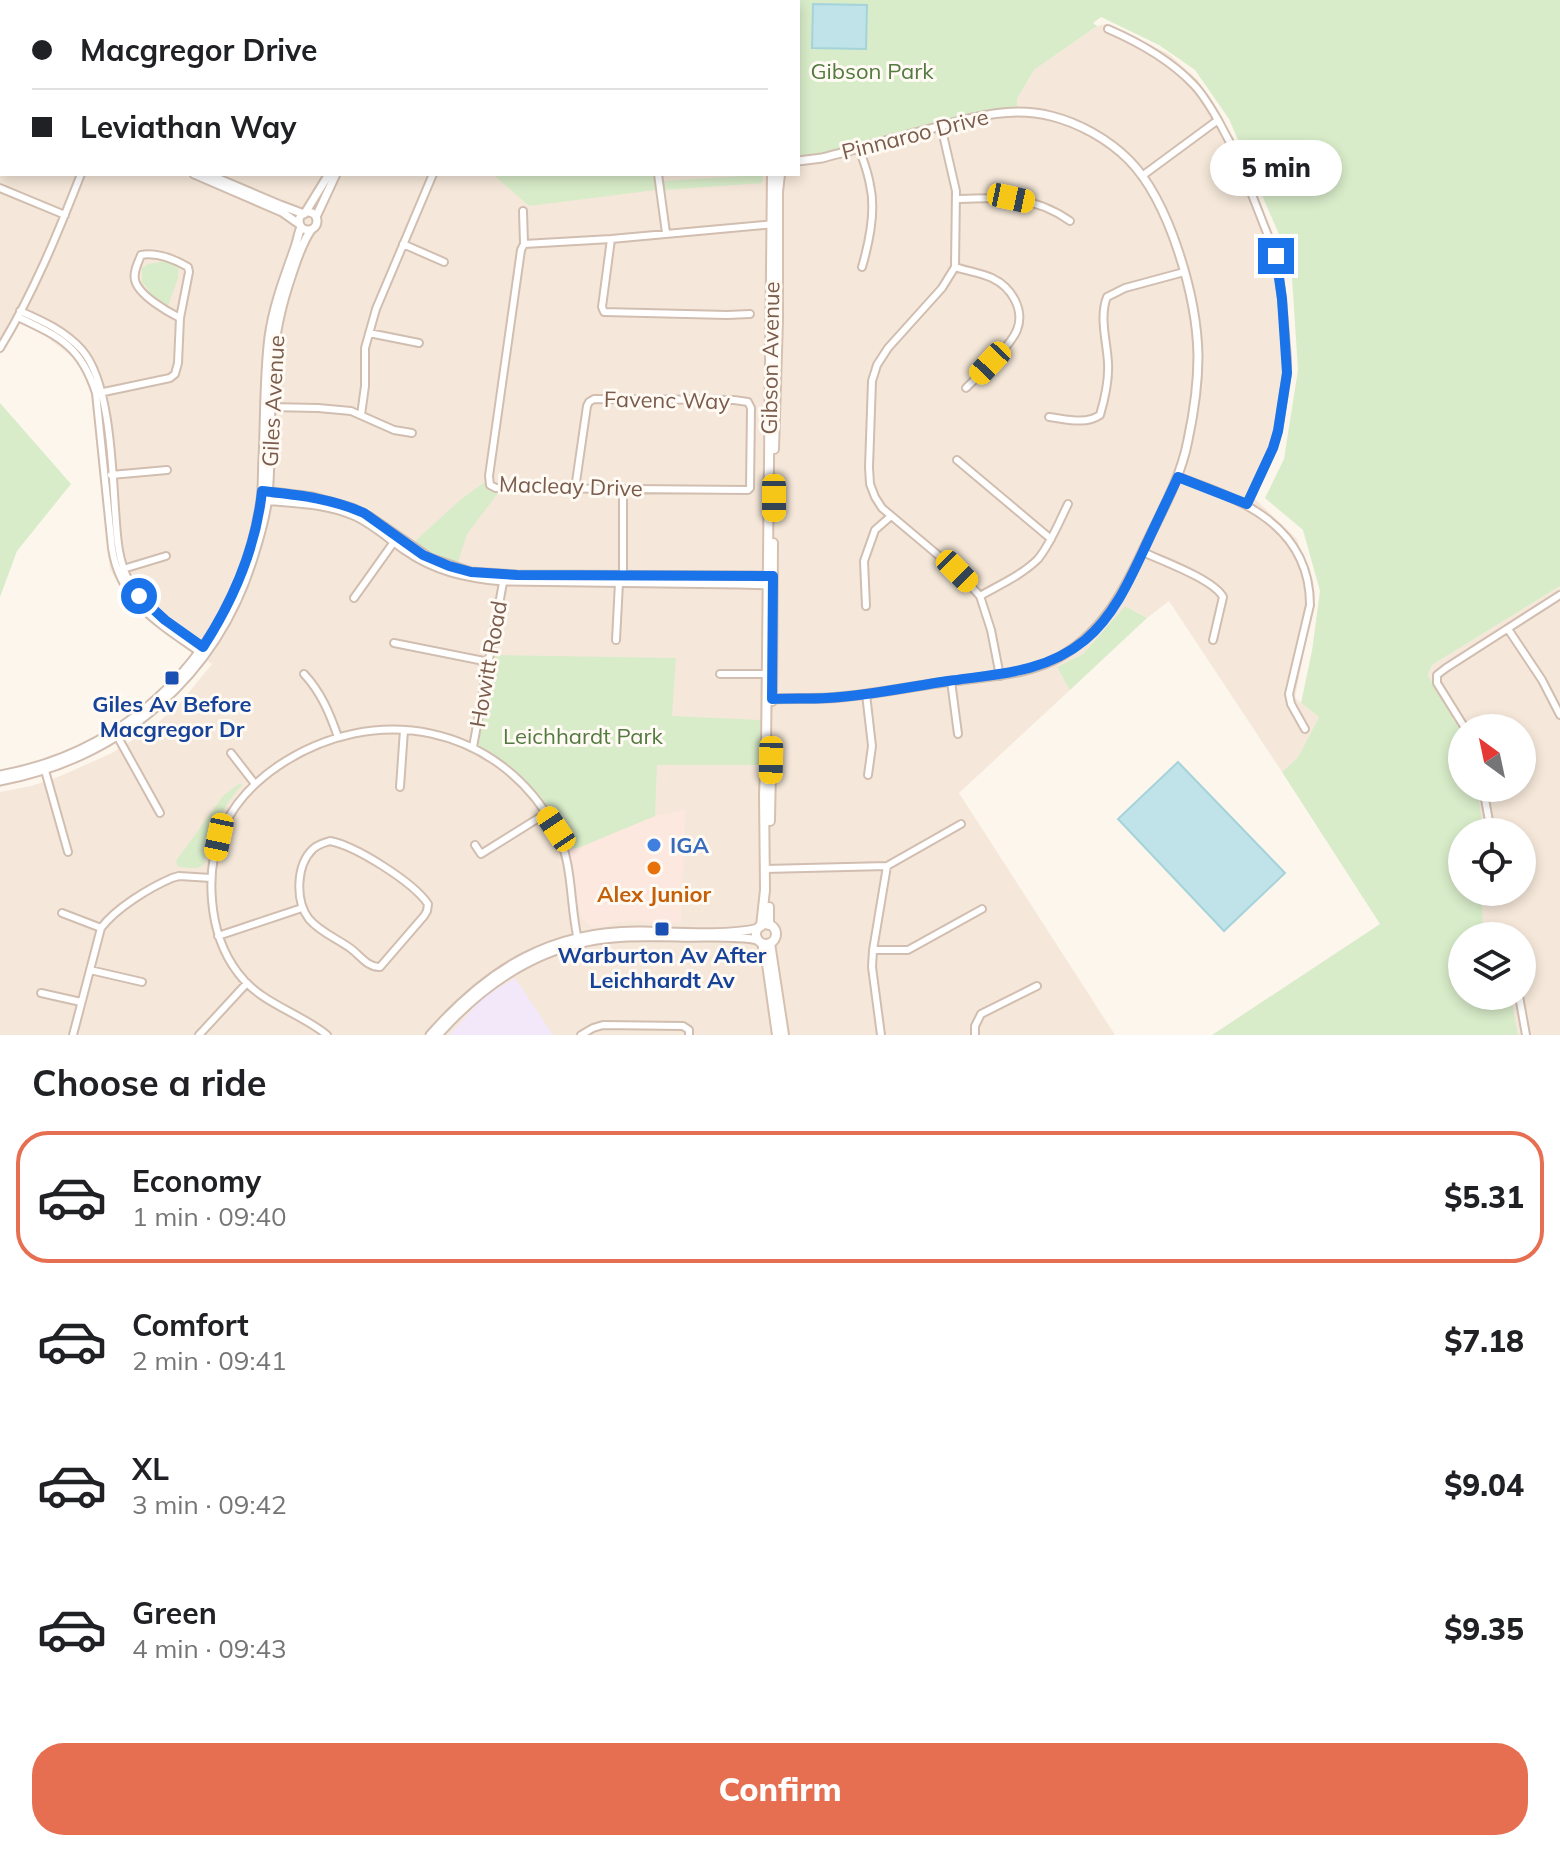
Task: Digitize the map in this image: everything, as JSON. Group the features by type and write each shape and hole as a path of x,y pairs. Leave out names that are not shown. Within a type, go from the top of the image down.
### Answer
{"main road":[{"name":"Gibson Avenue","path":"763,926 767,869 778,319 772,176"},
{"name":"Gibson Avenue","path":"774,224 780,176"},
{"path":"763,942 775,935 774,929 763,926 756,935 763,942 784,1035"},
{"path":"763,942 777,1035"}],"street":[{"path":"1108,29 1146,48 1195,86 1218,120 1242,168 1276,256 1287,373 1273,448 1247,504"},
{"name":"Pinnaroo Drive","path":"769,699 828,698 1000,676 1038,667 1085,640 1113,608 1178,477 1193,415 1198,356 1184,272 1159,205 1142,176 1117,148 1068,121 1035,113 1004,112 822,158 800,161"},
{"path":"1142,176 1218,120"},
{"path":"941,126 957,199 955,267 942,288 888,348 877,365 872,381 870,484 882,508 947,563 980,596 991,630 1000,676"},
{"path":"859,148 871,186 871,220 862,267"},
{"path":"0,348 19,314 80,176"},
{"path":"203,176 226,181 316,217"},
{"path":"300,225 300,217 328,176"},
{"path":"226,181 282,212 304,229 311,230 317,223 316,217 335,176"},
{"path":"361,415 365,348 376,309 432,176"},
{"path":"658,176 666,233"},
{"path":"0,188 65,215"},
{"path":"957,199 1011,198 1045,206 1070,221"},
{"name":"Macleay Drive","path":"523,211 524,244 490,485 496,488 575,489 750,488"},
{"path":"524,244 774,224"},
{"name":"Giles Avenue","path":"268,406 267,362 272,323 300,225"},
{"name":"Giles Avenue","path":"0,781 84,754 172,694 228,617 246,582 258,544 264,496 268,406 280,313 304,240 311,230"},
{"path":"611,239 602,307 604,312 750,314"},
{"path":"403,244 444,262"},
{"path":"99,392 170,378 175,374 188,267 164,256 141,255 134,276 136,285 165,310 180,318"},
{"path":"955,267 991,278 1005,286 1013,295 1019,316 1013,338 966,388"},
{"path":"1049,417 1085,421 1100,415 1109,366 1104,316 1107,297 1125,288 1184,272"},
{"path":"19,314 72,348 99,392 109,476 112,548 129,593 142,609 204,651"},
{"path":"369,333 419,343"},
{"name":"Favenc Way","path":"575,489 587,406 594,399 748,402 751,408 750,488"},
{"path":"268,406 337,409 361,415 394,430 412,433"},
{"path":"957,460 1051,539"},
{"path":"109,476 167,470"},
{"path":"1178,477 1247,504 1270,520 1299,555 1308,581 1310,605 1289,694 1305,729"},
{"path":"616,640 623,489"},
{"path":"264,496 336,509 396,540 426,563 475,579 621,579 739,584 771,581"},
{"path":"980,596 1027,569 1045,550 1068,504"},
{"path":"866,606 864,561 875,530 891,516"},
{"path":"354,598 396,540"},
{"path":"1143,552 1220,591 1223,597 1213,640"},
{"path":"120,570 166,556"},
{"name":"Howitt Road","path":"473,747 503,578"},
{"path":"1456,714 1437,683 1437,675 1560,595"},
{"path":"1508,629 1542,680 1560,715"},
{"path":"394,643 489,662"},
{"path":"304,674 315,685 338,737"},
{"path":"720,674 770,674"},
{"path":"951,681 958,734"},
{"path":"866,694 872,746 868,775"},
{"path":"400,787 404,730"},
{"path":"327,1035 265,999 231,963 218,936 211,878 219,837 243,795 270,772 304,750 338,737 360,731 404,730 442,736 473,747 515,777 528,789 556,829 571,880 578,940"},
{"path":"116,733 160,813"},
{"path":"231,753 255,784"},
{"path":"44,767 68,852"},
{"name":"Giles Avenue","path":"0,775 44,767"},
{"path":"475,845 481,854 545,814"},
{"path":"767,869 887,866 961,824"},
{"path":"330,841 346,846 397,875 426,901 428,908 385,963 377,968 321,931 302,908 300,891 304,863 313,849 330,841"},
{"path":"881,1035 872,967 887,866"},
{"path":"73,1035 101,928 106,921 165,881 179,876 211,878"},
{"path":"218,936 302,908"},
{"path":"873,950 908,950 982,909"},
{"path":"62,913 101,928"},
{"path":"430,1035 465,998 496,974 534,953 596,934 629,931 737,932 763,926"},
{"path":"438,1035 493,982 578,940 703,937 763,942"},
{"path":"90,970 142,982"},
{"path":"199,1035 247,983"},
{"path":"975,1035 975,1026 981,1014 1037,986"},
{"path":"41,993 81,1002"},
{"path":"1522,1010 1526,1035"},
{"path":"581,1035 603,1025 683,1026 689,1030 689,1035"}],"shaded area":[{"path":"1106,24 1169,54 1198,80 1250,174 1282,272 1292,365 1280,432 1253,497 1297,539 1314,600 1295,698 1319,717 1298,757 1282,772 1169,601 1147,618 1125,606 1083,654 1058,667 1070,690 959,793 1115,1035 0,1035 0,792 58,777 112,753 152,728 180,703 212,664 131,605 110,569 91,393 79,362 43,334 19,321 0,355 0,176 800,176 800,157 839,151 1017,99 1034,70 1097,26"},
{"path":"1560,586 1560,1035 1518,1035 1514,1010 1536,1010 1536,922 1483,922 1482,906 1536,906 1536,818 1482,818 1479,802 1536,802 1536,714 1450,714 1428,675 1432,665"},
{"path":"685,810 681,923 633,921 592,928 582,918 563,849 578,848 655,816"},
{"path":"515,978 553,1035 449,1035 485,996"}],"green space":[{"name":"Gibson Park","path":"800,0 1560,0 1560,586 1432,665 1428,675 1450,714 1448,714 1448,802 1479,802 1482,818 1448,818 1448,906 1482,906 1483,922 1448,922 1448,1010 1514,1010 1518,1035 1212,1035 1380,924 1282,772 1298,757 1319,717 1301,703 1320,591 1303,530 1265,498 1284,459 1298,370 1291,262 1229,119 1195,70 1159,45 1101,17 1093,23 1097,26 1034,70 1017,99 1017,106 839,151 800,157"},
{"path":"656,176 656,190 529,206 496,177"},
{"path":"763,176 762,183 664,190 663,181"},
{"path":"179,259 178,278 168,306 154,297 142,282 142,268 148,264"},
{"path":"0,403 71,484 17,551 0,597"},
{"path":"485,482 502,488 467,534 456,568 412,544 460,500"},
{"path":"1125,606 1147,618 1070,690 1057,667 1083,654"},
{"name":"Leichhardt Park","path":"494,655 676,658 672,716 761,720 760,765 657,765 655,816 578,848 563,849 534,797 505,769 473,747"},
{"path":"240,783 242,785 218,822 204,864 196,868 178,867 176,861 223,796"}],"water":[{"path":"813,4 867,5 866,49 812,48"},
{"path":"1178,762 1285,873 1224,931 1118,819"}],"place":[{"name":"Giles Av Before Macgregor Dr","path":"172,678"},
{"name":"IGA","path":"654,845"},
{"name":"Alex Junior","path":"654,868"},
{"name":"Warburton Av After Leichhardt Av","path":"662,929"}],"route":[{"path":"139,596 165,620 203,647 228,606 242,575 262,491 313,497 352,508 430,558 471,572 773,576 772,699 866,694 1000,676 1038,667 1085,640 1113,608 1178,477 1247,504 1273,448 1287,373 1276,256"}]}
